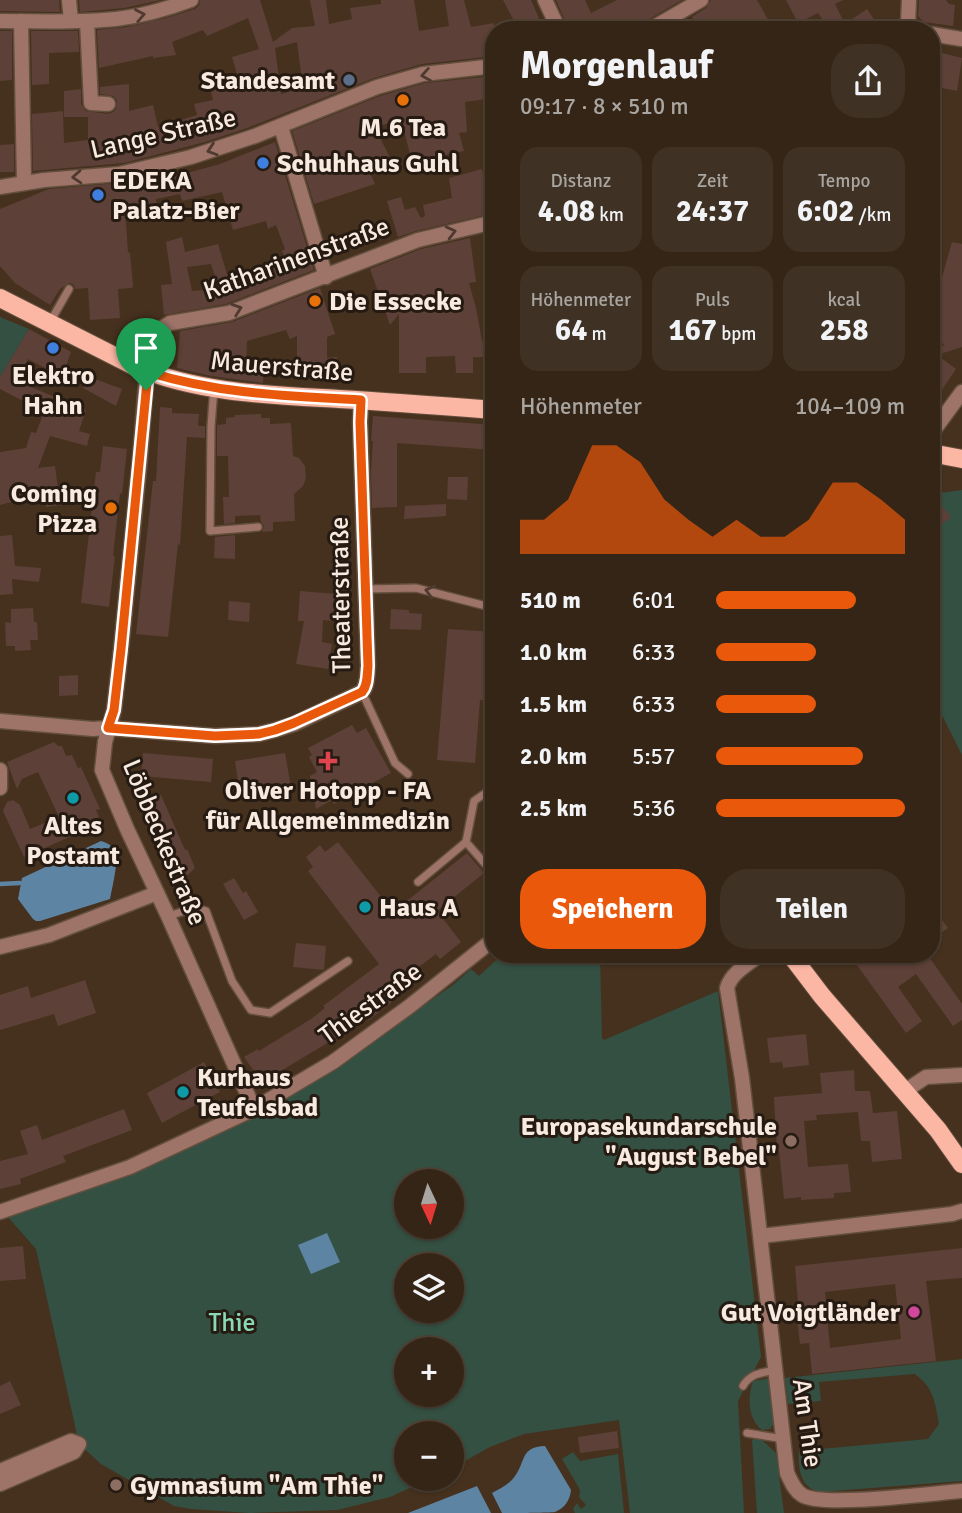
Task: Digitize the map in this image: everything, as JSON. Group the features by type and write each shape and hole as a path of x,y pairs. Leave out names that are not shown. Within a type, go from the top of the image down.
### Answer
{"main road":[{"name":"Mauerstraße","path":"0,298 148,372 184,382 284,397 485,409"},
{"path":"940,455 962,459"},
{"path":"797,963 938,1130 962,1164"}],"street":[{"path":"69,0 71,21"},
{"path":"0,21 117,19 146,14 191,0"},
{"path":"545,0 555,21"},
{"path":"665,21 701,0"},
{"path":"908,21 909,0"},
{"path":"87,20 91,103 108,104"},
{"path":"21,21 24,182"},
{"path":"940,35 962,39"},
{"name":"Lange Straße","path":"0,187 24,182 120,174 191,157 281,127 377,87 423,74 485,67"},
{"path":"281,127 326,277"},
{"name":"Katharinenstraße","path":"148,372 149,346 160,329 170,323 229,313 418,240 485,224"},
{"name":"Löbbeckestraße","path":"148,372 121,649 114,710 105,742 103,770 254,1109"},
{"path":"940,422 962,392"},
{"name":"Theaterstraße","path":"0,722 215,736 252,735 294,723 362,692 365,689 368,666 361,400"},
{"path":"0,770 0,788"},
{"path":"0,947 49,934 157,893"},
{"name":"Thiestraße","path":"0,1212 130,1167 254,1109 333,1062 410,1006 485,946"},
{"name":"Am Thie","path":"749,963 734,975 727,988 742,1078 787,1473 794,1487 803,1496 814,1500 843,1501 962,1491"},
{"path":"905,1091 926,1077 962,1075"},
{"path":"761,1236 962,1211"},
{"path":"0,1471 71,1441 79,1444 74,1452 0,1484"}],"lane":[{"path":"50,323 69,289"},
{"path":"214,387 210,531 258,527"},
{"path":"366,589 416,587 485,606"},
{"path":"362,692 395,762 408,774"},
{"path":"418,882 466,842 474,801 485,794"},
{"path":"466,842 485,864"},
{"path":"168,916 195,908 206,911 232,981 251,1010 270,1013 348,961"},
{"path":"743,1386 752,1375 776,1370"},
{"path":"747,1433 784,1439"}],"green space":[{"path":"0,317 29,329 0,377"},
{"path":"962,490 962,755 940,711 940,493"},
{"name":"Thie","path":"493,963 600,963 604,1040 718,991 761,1357 738,1401 744,1513 630,1513 619,1420 524,1434 490,1447 464,1461 464,1421 394,1421 394,1491 403,1491 390,1497 337,1510 250,1513 174,1506 101,1464 79,1444 36,1249 7,1216 332,1069 453,985 471,969 479,976"},
{"path":"962,1359 962,1481 820,1492 804,1482 799,1451 928,1439 939,1424 938,1416 930,1390 915,1374 819,1382 821,1401 788,1404 785,1378"},
{"path":"771,1378 775,1422 770,1429 762,1430 751,1414 750,1394 753,1381"},
{"path":"752,1440 762,1440 776,1453 784,1513 757,1513"},
{"path":"573,1452 580,1461 618,1454 624,1513 575,1513 573,1509 577,1503 581,1509 586,1505 579,1497 579,1488 562,1459"}],"water":[{"path":"101,841 112,847 116,855 110,899 40,921 33,919 18,899 22,878"},
{"path":"327,1233 340,1262 311,1274 298,1245"},
{"path":"545,1446 571,1490 566,1503 555,1512 502,1513 492,1493 513,1479 527,1452"},
{"path":"477,1486 491,1513 408,1513"}],"building":[{"path":"0,0 59,0 60,12 0,11"},
{"path":"79,0 161,0 124,8 80,12"},
{"path":"200,0 260,0 273,42 292,28 315,26 310,0 326,0 329,24 352,19 350,8 381,4 381,0 414,0 419,31 449,26 445,0 464,0 471,27 485,25 485,57 422,64 374,78 247,128 124,163 33,171 32,114 63,111 64,143 88,140 88,117 64,117 64,91 81,89 81,104 86,111 108,114 116,109 117,100 113,96 100,94 100,87 129,84 129,111 153,105 158,127 197,115 194,104 213,100 209,84 237,74 232,57 259,49 248,18 207,36 203,30 172,42 176,55 153,56 99,68 97,30 127,27 195,9","holes":["297,42 303,88 281,94 275,48"]},
{"path":"503,0 531,0 540,21 514,21"},
{"path":"556,0 585,0 591,13 617,0 682,0 646,21 565,21"},
{"path":"711,0 757,0 769,21 694,21 692,17 706,8"},
{"path":"786,0 843,0 835,4 844,21 824,21 818,13 797,21"},
{"path":"919,0 946,0 955,5 953,26 940,24 940,21 923,21 918,16"},
{"path":"867,9 875,21 849,21"},
{"path":"0,31 12,31 12,80 0,81"},
{"path":"31,31 78,31 79,52 49,53 49,84 32,85"},
{"path":"940,52 962,58 957,91 940,88"},
{"path":"485,77 485,99 465,102 467,132 459,133 464,151 412,162 401,119 377,127 396,169 371,175 375,184 314,204 292,131 380,96 425,83"},
{"path":"275,142 314,270 226,304 164,315 161,285 172,284 166,242 182,237 185,252 218,244 230,284 287,262 276,225 268,229 266,221 233,230 222,192 182,201 180,194 156,199 157,205 125,209 133,285 132,288 118,289 120,318 90,320 88,288 75,289 70,283 60,289 50,305 15,283 0,266 0,209 49,189 129,182 130,185 165,179 220,164","holes":["211,264 219,289 192,291 187,267"]},
{"path":"14,144 14,172 0,172 0,145"},
{"path":"482,169 485,182 485,215 398,237 387,201 401,197 405,210 415,207 421,218 425,216 423,205 452,198 449,178"},
{"path":"470,238 476,282 469,283 482,341 485,341 485,357 473,357 473,373 456,373 455,356 426,357 426,373 399,373 399,314 390,325 370,269 421,249"},
{"path":"952,242 962,244 962,347 940,354 944,344 940,342 940,284"},
{"path":"320,288 335,334 327,337 327,358 337,357 337,371 297,372 297,336 290,339 286,330 247,341 246,367 264,367 263,383 177,368 180,331 232,322"},
{"path":"29,329 71,352 62,377 28,359 17,381 86,410 79,431 90,434 87,446 50,436 38,468 55,466 60,505 46,507 45,493 0,505 0,452 26,448 31,432 36,433 44,412 0,389 0,377"},
{"path":"940,357 956,369 940,393"},
{"path":"87,376 122,389 116,406 83,388"},
{"path":"160,407 172,408 172,413 199,414 198,426 205,426 205,438 187,437 180,545 178,544 168,637 136,634 153,481 156,481"},
{"path":"261,414 261,418 270,418 270,424 291,423 293,456 299,458 305,466 306,478 303,486 294,494 295,521 273,522 273,531 262,532 264,526 260,515 235,516 235,523 224,524 223,497 229,497 228,456 217,456 217,425 226,424 226,418 235,415"},
{"path":"373,416 485,424 485,449 397,443 397,507 372,508"},
{"path":"103,446 127,449 109,607 81,603 96,472 100,472"},
{"path":"448,477 468,477 467,500 447,499"},
{"path":"940,503 951,517 940,526"},
{"path":"446,504 446,516 404,519 405,506"},
{"path":"12,535 15,566 41,568 39,582 12,579 13,594 0,595 0,536"},
{"path":"235,535 235,559 214,558 215,537"},
{"path":"300,591 336,594 334,621 323,620 322,642 332,644 328,669 296,664 304,621 298,621"},
{"path":"229,601 250,603 249,622 228,620"},
{"path":"33,608 38,640 30,640 31,650 15,651 15,646 6,646 5,622 11,623 11,609"},
{"path":"391,609 422,614 421,630 390,629"},
{"path":"448,629 485,631 485,700 480,700 475,763 437,760"},
{"path":"78,675 78,695 59,696 59,676"},
{"path":"352,725 357,733 366,728 391,773 363,788 365,792 355,797 353,794 334,804 332,800 316,809 310,776 317,772 309,757 312,755 308,748"},
{"name":"Altes Postamt","path":"54,742 62,746 66,756 72,755 78,768 81,767 100,809 96,810 99,817 87,822 90,828 24,857 3,811 7,802 13,800 20,805 30,829 59,817 38,772 22,779 17,789 7,762"},
{"path":"143,753 213,759 211,782 141,776"},
{"path":"285,753 291,787 240,795 235,761"},
{"path":"161,795 195,868 181,881 174,883 140,804"},
{"path":"338,842 393,912 467,853 484,873 437,911 461,942 440,959 436,954 395,985 402,994 369,1020 364,1013 342,1030 344,1033 263,1084 244,1057 258,1049 259,1051 311,1019 325,1008 323,1006 379,964 308,871 313,867 306,857 320,845 325,852"},
{"path":"234,878 243,893 246,891 258,912 244,920 223,884"},
{"path":"940,917 948,928 940,934"},
{"path":"296,943 326,946 324,970 293,967"},
{"path":"855,963 933,963 962,1004 962,1020 953,1026 916,974 898,987 922,1021 906,1033"},
{"path":"85,980 96,1013 58,1026 54,1014 0,1030 0,995 28,986 31,998"},
{"path":"806,1034 809,1065 783,1068 782,1062 770,1063 767,1038"},
{"name":"Kurhaus Teufelsbad","path":"204,1062 220,1092 162,1123 147,1093"},
{"path":"854,1070 855,1091 870,1091 873,1113 897,1111 902,1159 872,1162 870,1141 861,1141 858,1112 816,1115 817,1120 804,1121 808,1167 848,1164 851,1192 834,1193 834,1198 784,1199 777,1151 774,1097 822,1093 820,1073"},
{"path":"124,1109 132,1130 63,1156 66,1162 20,1179 21,1184 0,1189 0,1161 28,1154 20,1131 37,1125 42,1140"},
{"path":"23,1246 26,1279 0,1281 0,1248"},
{"path":"962,1248 962,1278 926,1281 936,1361 812,1374 809,1343 800,1344 795,1302 798,1302 795,1266","holes":["895,1284 901,1339 830,1348 825,1292"]},
{"path":"10,1381 21,1405 0,1414 0,1386"},
{"path":"617,1431 619,1448 580,1453 578,1437"}],"waterway":[{"path":"0,884 20,883"}],"place":[{"name":"Standesamt","path":"349,80"},
{"name":"M.6 Tea","path":"403,100"},
{"name":"Schuhhaus Guhl","path":"263,163"},
{"name":"EDEKA Palatz-Bier","path":"98,195"},
{"name":"Die Essecke","path":"315,301"},
{"name":"Elektro Hahn","path":"53,348"},
{"name":"Coming Pizza","path":"111,508"},
{"name":"Oliver Hotopp - FA für Allgemeinmedizin","path":"328,761"},
{"name":"Altes Postamt","path":"73,798"},
{"name":"Haus A","path":"365,907"},
{"name":"Kurhaus Teufelsbad","path":"183,1092"},
{"name":"Europasekundarschule \"August Bebel\"","path":"791,1141"},
{"name":"Gut Voigtländer","path":"914,1312"},
{"name":"Gymnasium \"Am Thie\"","path":"116,1485"}],"route":[{"path":"148,372 197,385 259,394 361,400 368,666 365,689 362,692 294,723 259,734 215,736 108,728 114,710 121,649 146,390 148,372"}]}
